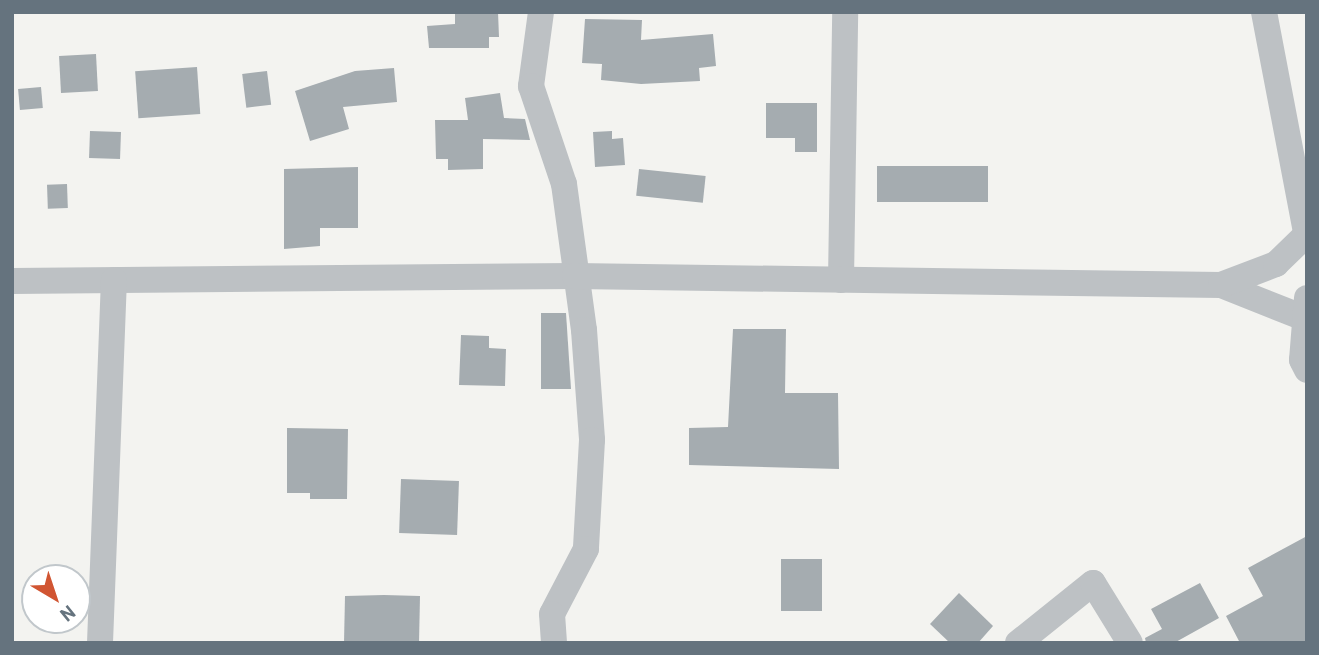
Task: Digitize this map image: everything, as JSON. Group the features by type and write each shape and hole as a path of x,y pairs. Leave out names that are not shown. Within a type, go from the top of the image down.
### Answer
{"street":[{"path":"541,12 531,86 564,184 592,440 586,549 552,614 554,643"},
{"path":"841,279 845,12"},
{"path":"1221,285 1276,264 1307,236 1264,12"},
{"path":"12,281 575,276 1221,285 1306,312 1302,360 1307,370"},
{"path":"100,643 114,280"},
{"path":"1018,643 1093,583 1130,643"}],"building":[{"path":"455,12 498,12 499,37 489,37 489,48 429,48 427,26 455,24"},
{"path":"585,19 642,20 641,40 713,34 716,66 699,68 700,81 641,84 601,80 602,64 582,63"},
{"path":"96,54 98,91 61,93 59,56"},
{"path":"197,67 200,114 138,118 135,71"},
{"path":"394,68 397,102 343,107 349,129 310,141 295,91 355,71"},
{"path":"267,71 271,105 246,108 242,74"},
{"path":"41,87 43,108 20,110 18,89"},
{"path":"500,93 504,118 525,119 530,140 483,139 483,169 448,170 448,159 436,159 435,120 468,120 465,98"},
{"path":"766,103 817,103 817,152 795,152 795,138 766,138"},
{"path":"90,131 121,132 120,159 89,158"},
{"path":"612,131 612,139 623,138 625,165 595,167 593,132"},
{"path":"877,166 988,166 988,202 877,202"},
{"path":"358,167 358,228 320,228 320,246 284,249 284,169"},
{"path":"639,169 706,176 703,203 636,196"},
{"path":"67,184 68,208 48,209 47,185"},
{"path":"541,313 566,313 571,389 541,389"},
{"path":"733,329 786,329 785,393 838,393 839,469 689,465 689,428 728,427"},
{"path":"461,335 489,336 489,348 506,349 505,386 459,385"},
{"path":"287,428 348,429 347,499 310,499 310,493 287,493"},
{"path":"401,479 459,481 457,535 399,533"},
{"path":"1307,536 1307,643 1240,643 1226,616 1263,596 1248,568"},
{"path":"781,559 822,559 822,611 781,611"},
{"path":"1200,583 1219,618 1174,643 1146,643 1145,638 1162,629 1151,609"},
{"path":"959,593 993,626 978,643 950,643 930,624"},
{"path":"345,596 420,596 419,643 344,643"}]}
